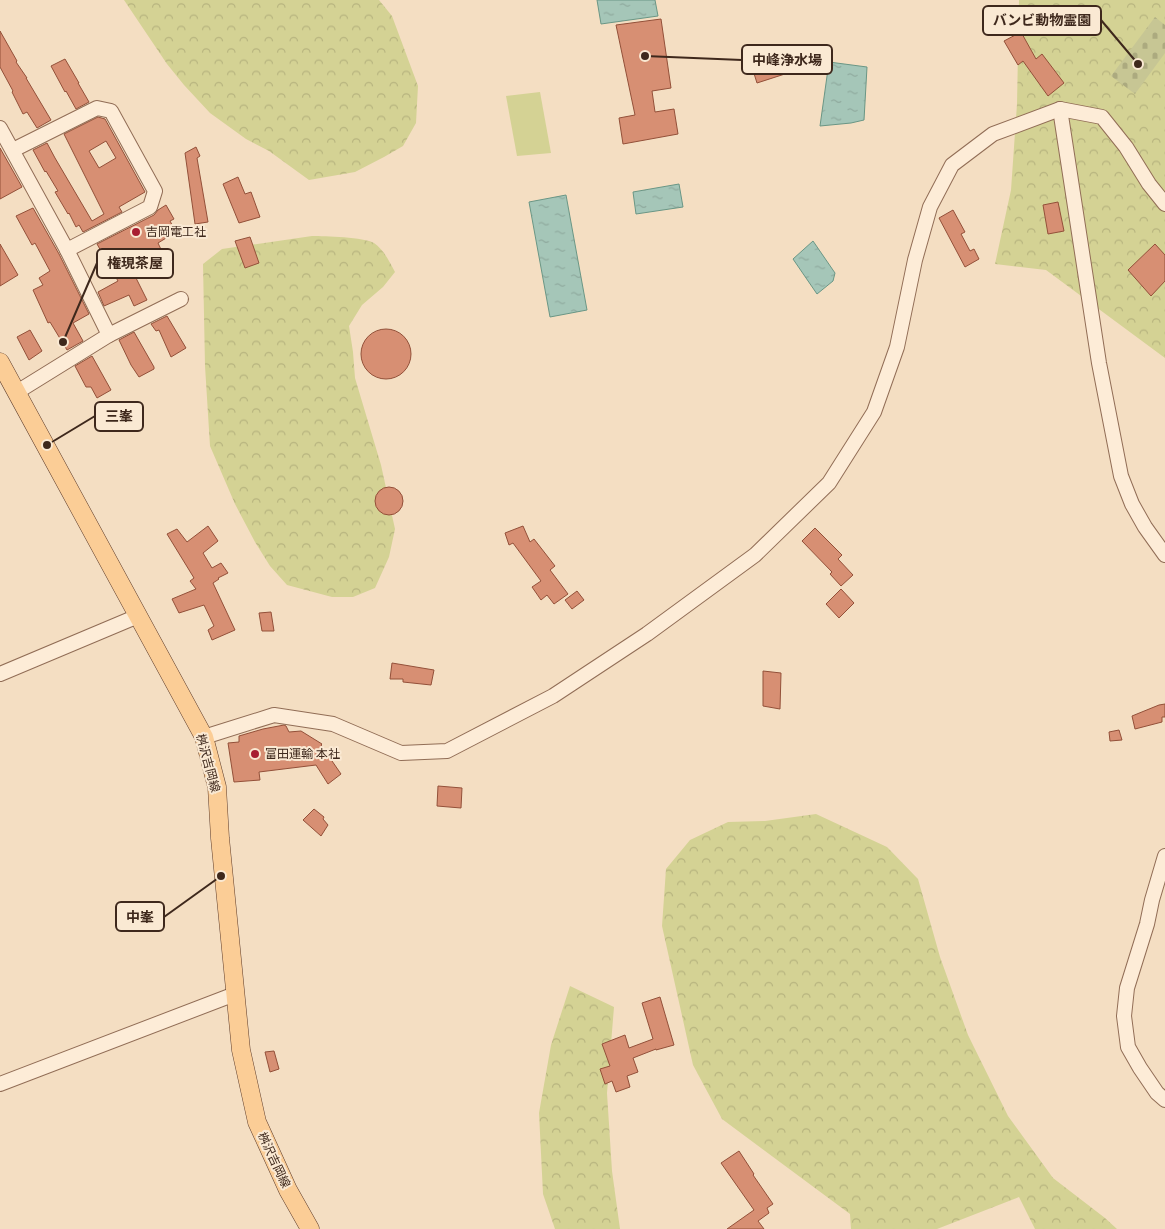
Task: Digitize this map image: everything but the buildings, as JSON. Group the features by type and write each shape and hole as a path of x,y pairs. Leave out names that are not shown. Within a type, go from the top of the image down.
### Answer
{"main road":[{"name":"桝沢吉岡線","path":"0,362 204,737 217,787 220,838 241,1050 257,1122 288,1190 310,1229"}],"street":[{"path":"13,150 97,108 111,111 155,191 150,207 67,250"},
{"path":"1060,109 1099,363 1121,476 1132,504 1145,527 1165,555"},
{"path":"204,737 274,715 333,724 401,752 447,751 553,696 647,634 740,566 829,483 874,412 898,347 915,260 930,207 952,165 993,134 1060,109 1102,117 1165,204"},
{"path":"0,128 67,250 110,336"},
{"path":"17,392 110,336 181,299"},
{"path":"0,674 138,616"},
{"path":"1165,856 1147,924 1127,988 1124,1016 1128,1047 1157,1093 1165,1100"},
{"path":"0,1084 235,994"}],"green space":[{"path":"124,0 379,0 392,16 418,86 416,123 403,146 384,157 355,172 309,180 269,151 246,139 210,113 167,64"},
{"path":"1019,0 1165,0 1165,358 1046,270 995,264 1011,190 1017,104"},
{"path":"1155,17 1165,25 1165,53 1135,94 1111,76"},
{"path":"540,92 551,153 517,156 506,96"},
{"path":"312,236 353,238 374,243 383,252 395,272 383,287 362,305 349,326 355,378 381,465 395,529 389,557 375,588 353,597 332,597 287,585 270,566 255,542 235,504 210,446 205,366 203,264 222,249"},
{"path":"816,814 887,847 918,879 940,957 968,1035 1008,1116 1053,1178 1117,1229 1035,1229 1019,1197 937,1229 851,1229 850,1214 722,1119 693,1065 662,926 666,869 690,840 728,822 765,821"},
{"path":"570,986 614,1007 607,1093 612,1171 620,1229 555,1229 543,1194 539,1113 551,1045"}],"water":[{"path":"597,0 655,0 658,16 601,24"},
{"path":"829,62 867,67 864,120 820,126"},
{"path":"679,184 683,207 636,214 633,192"},
{"path":"566,195 587,310 550,317 529,202"},
{"path":"813,241 835,273 833,281 817,294 793,259"}],"place":[{"name":"中峰浄水場","path":"645,56"},
{"name":"バンビ動物霊園","path":"1138,64"},
{"name":"吉岡電工社","path":"136,232"},
{"name":"権現茶屋","path":"63,342"},
{"name":"三峯","path":"47,445"},
{"name":"富田運輸 本社","path":"255,754"},
{"name":"中峯","path":"221,876"}]}
